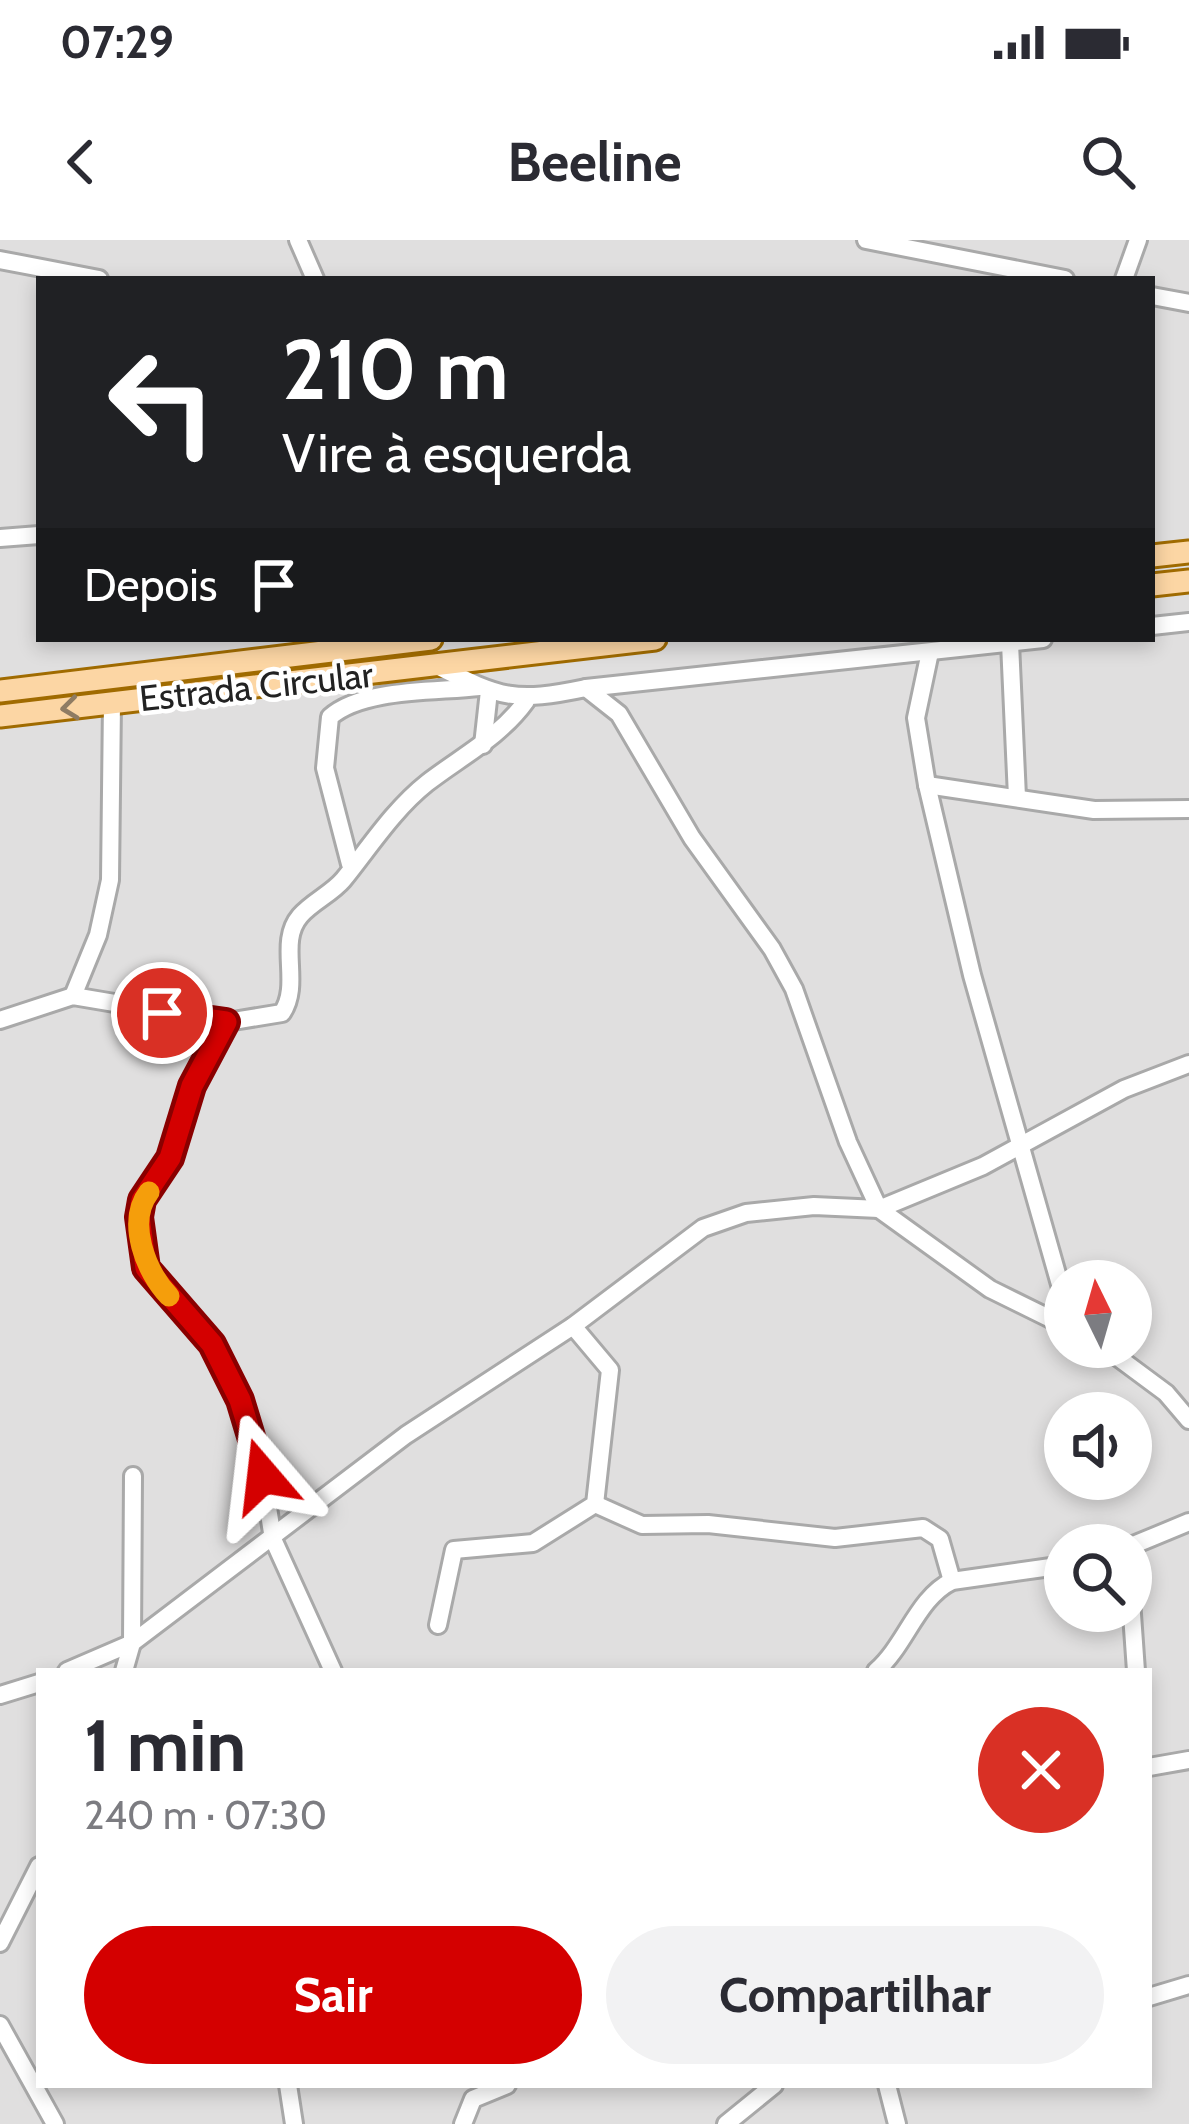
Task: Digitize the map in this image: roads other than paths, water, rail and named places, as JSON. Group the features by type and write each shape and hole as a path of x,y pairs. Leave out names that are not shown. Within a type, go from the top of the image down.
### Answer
{"main road":[{"path":"1155,556 1189,552"},
{"path":"1155,585 1189,580"},
{"name":"Estrada Circular","path":"0,691 406,642"},
{"name":"Estrada Circular","path":"0,716 631,642"}],"street":[{"path":"298,240 314,276"},
{"path":"866,240 957,249 1055,276"},
{"path":"1125,276 1138,240"},
{"path":"0,260 78,276"},
{"path":"1155,297 1189,303"},
{"path":"0,538 36,535"},
{"path":"1155,626 1189,622"},
{"path":"437,666 484,689 526,700 586,688 1018,642"},
{"path":"1010,643 1017,797"},
{"path":"929,652 916,718 927,785 972,975 1054,1260"},
{"path":"619,714 627,684"},
{"path":"586,688 619,714 681,821 794,989 848,1142 879,1209 990,1289 1044,1316"},
{"path":"482,745 484,689"},
{"path":"350,864 326,768 330,717 340,708 370,700 484,689"},
{"path":"0,1020 74,996 226,1022 282,1013 292,988 292,931 300,916 338,886 350,864 426,784 482,745 526,700"},
{"path":"74,996 98,935 110,880 112,702"},
{"path":"927,785 1094,810 1189,809"},
{"path":"226,1022 192,1086 170,1158 142,1200 139,1217 146,1268 203,1329 240,1400 263,1476 273,1539 332,1668"},
{"path":"74,1668 132,1643 406,1435 573,1326 703,1228 768,1211 879,1209 982,1166 1124,1089 1189,1064"},
{"path":"573,1326 610,1370 595,1504"},
{"path":"1132,1368 1166,1393 1189,1420"},
{"path":"1166,1393 1189,1393"},
{"path":"125,1668 132,1643 134,1476"},
{"path":"595,1504 642,1525 708,1524 836,1538 923,1528 940,1540 952,1581"},
{"path":"438,1625 454,1550 532,1543 595,1504"},
{"path":"1152,1537 1189,1522"},
{"path":"879,1668 893,1656 935,1589 952,1581 1044,1568"},
{"path":"1133,1632 1136,1668"},
{"path":"0,1695 36,1686"},
{"path":"1152,1766 1189,1760"},
{"path":"0,1943 36,1872"},
{"path":"1152,1996 1189,1985"},
{"path":"0,2025 56,2124"},
{"path":"288,2088 294,2124"},
{"path":"463,2124 473,2099 500,2088"},
{"path":"726,2124 770,2088"},
{"path":"887,2088 898,2124"}]}
